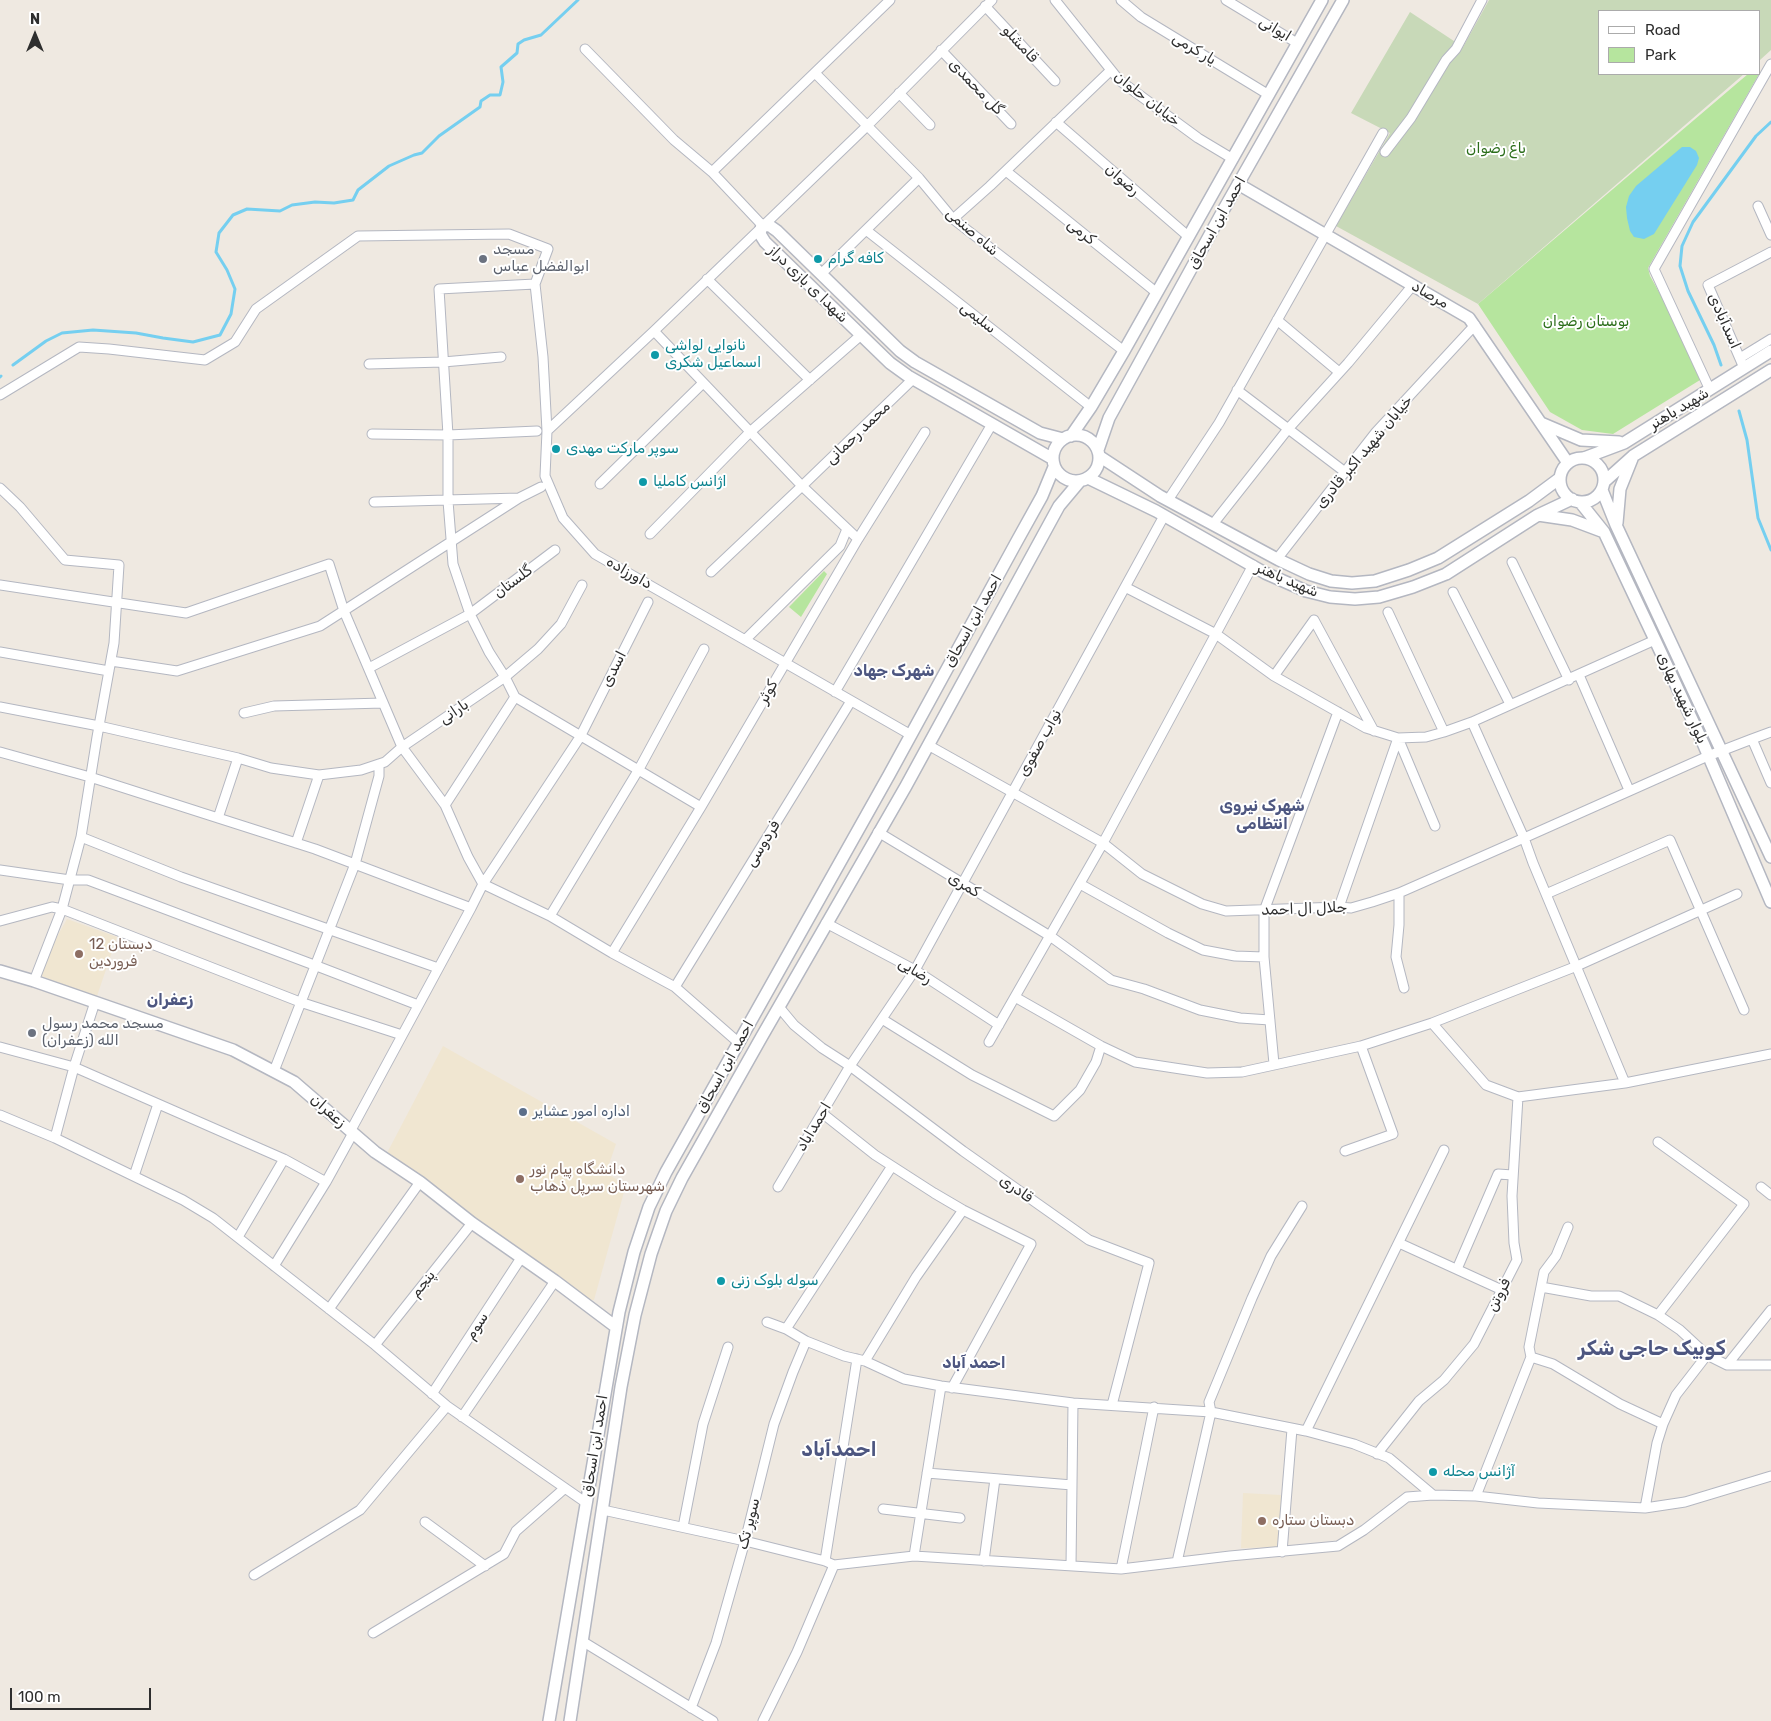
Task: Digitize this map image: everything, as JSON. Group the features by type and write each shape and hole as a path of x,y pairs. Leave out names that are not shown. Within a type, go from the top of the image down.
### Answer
{"main road":[{"name":"احمد ابن اسحاق","path":"1098,453 1109,418 1342,0"},
{"name":"احمد ابن اسحاق","path":"1067,437 1091,407 1124,351 1320,1"},
{"name":"مرصاد","path":"1238,184 1326,233 1469,318 1568,463"},
{"name":"شهدا ی بازی دراز","path":"1053,463 992,424 913,379 890,363 765,242 760,234 762,225 770,226 777,231 900,351 915,362 1040,433 1067,437"},
{"name":"شهید باهنر","path":"1584,458 1624,442 1710,390 1742,363 1771,351"},
{"name":"شهید باهنر","path":"1603,486 1633,456 1771,370"},
{"path":"1541,423 1581,440 1624,442"},
{"path":"1084,436 1094,444 1098,453 1097,469 1084,480 1072,481 1064,479 1058,474 1053,463 1054,451 1067,437 1084,436"},
{"name":"شهید باهنر","path":"1098,453 1168,500 1278,560 1309,574 1331,581 1352,583 1375,580 1409,570 1438,558 1529,501 1560,478"},
{"path":"1616,525 1620,489 1633,456"},
{"path":"1578,458 1584,458 1596,463 1604,475 1603,486 1593,499 1576,500 1563,490 1560,478 1561,472 1568,463 1578,458"},
{"name":"احمد ابن اسحاق","path":"549,1721 616,1327 634,1252 649,1207 666,1172 911,735 1042,496 1053,463"},
{"name":"احمد ابن اسحاق","path":"570,1721 624,1369 635,1315 654,1246 666,1211 682,1178 928,745 1059,506 1084,480"},
{"name":"شهید باهنر","path":"1084,480 1164,516 1249,563 1306,591 1330,597 1355,599 1380,597 1414,587 1446,574 1538,515 1576,500"},
{"name":"بلوار شهید بهاری","path":"1603,486 1616,525 1771,857"},
{"name":"بلوار شهید بهاری","path":"1576,500 1604,532 1708,756 1771,902"},
{"path":"1538,515 1572,520 1604,532"},
{"path":"1249,563 1255,552 1255,547"},
{"path":"1272,575 1271,567 1278,560"},
{"name":"زعفران","path":"0,972 34,981 233,1050 294,1082 375,1152 420,1182 472,1223 555,1281 616,1327"},
{"path":"765,996 764,1005 767,1008 774,1010 779,1006"},
{"path":"746,1030 751,1027 756,1029 760,1032 761,1038"}],"street":[{"path":"712,172 890,0"},
{"name":"خیابان حلوان","path":"1055,0 1119,80 1198,138 1233,159"},
{"name":"یار کرمی","path":"1121,0 1141,16 1269,95"},
{"name":"ایوانی","path":"1226,0 1297,43"},
{"path":"1385,152 1411,118 1446,60 1456,49 1482,0"},
{"path":"547,431 654,331 866,126 988,3"},
{"name":"قامشلو","path":"988,3 1055,81"},
{"path":"585,49 674,140 712,172 762,225"},
{"name":"گل محمدی","path":"941,50 1011,124"},
{"path":"1710,390 1654,269 1771,64"},
{"path":"953,219 1006,171 1110,70"},
{"name":"شاه صنمی","path":"815,73 919,178 953,219 1124,351"},
{"path":"899,93 930,125"},
{"name":"رضوان","path":"1056,122 1189,237"},
{"path":"1168,500 1219,423 1383,133"},
{"name":"کرمی","path":"1006,171 1157,293"},
{"path":"822,274 919,178"},
{"path":"1758,206 1771,235"},
{"name":"سلیمی","path":"866,230 1091,407"},
{"path":"0,395 79,347 205,360 235,342 256,309 358,236 509,234 548,249 535,284 439,289 442,362 448,434 448,501 453,564 470,614 489,652 506,677 515,697 701,807"},
{"name":"اسدآبادی","path":"1742,363 1708,285 1771,252"},
{"path":"707,279 810,380"},
{"name":"داورزاده","path":"535,284 543,357 547,431 545,476 563,518 595,554 911,735"},
{"path":"1213,524 1288,429 1413,285"},
{"path":"1277,320 1339,372"},
{"name":"خیابان شهید اکبر قادری","path":"1278,560 1376,432 1475,326"},
{"path":"654,331 802,486 858,539"},
{"path":"650,534 750,432 862,336"},
{"path":"1742,363 1771,339"},
{"path":"368,364 442,362 501,357"},
{"name":"محمد رحمانی","path":"711,572 913,379"},
{"path":"600,484 703,383"},
{"path":"1238,390 1345,472"},
{"path":"835,692 992,424"},
{"path":"372,434 537,431"},
{"name":"کوثر","path":"612,953 701,807 858,539 925,432"},
{"path":"0,652 110,666 177,671 320,626 519,498 541,487"},
{"path":"0,488 20,507 64,560 119,564 114,643 81,837 62,909 34,981"},
{"path":"374,502 519,498"},
{"name":"نواب صفوی","path":"882,1019 915,970 1047,733 1164,516"},
{"path":"745,640 840,546 847,528"},
{"name":"گلستان","path":"369,668 470,614 555,550"},
{"path":"1512,562 1568,680"},
{"path":"989,1042 1103,843 1216,634 1249,563"},
{"path":"0,585 186,613 330,564 344,611 402,747 445,805 468,857 483,884 550,916 612,953 675,987 739,1043"},
{"name":"بارانی","path":"379,764 385,762 402,747 506,677 561,624 582,585"},
{"path":"1125,587 1216,634 1274,676 1338,712 1374,731 1398,738 1426,737 1472,722 1655,640"},
{"path":"1453,592 1510,704"},
{"name":"اسدی","path":"274,1266 326,1182 483,884 580,737 648,602"},
{"path":"1388,612 1444,732"},
{"path":"1274,676 1314,620 1374,731"},
{"path":"550,916 639,770 704,650"},
{"path":"1579,674 1629,790"},
{"path":"445,805 515,697"},
{"name":"فردوسی","path":"675,987 851,701"},
{"path":"244,713 274,706 384,703"},
{"path":"0,707 99,726 238,758 271,768 319,775 361,770 379,764 379,776 354,864 274,1071"},
{"path":"1274,1064 1264,957 1264,911 1338,712"},
{"path":"1472,722 1524,838 1625,1083"},
{"name":"جلال ال احمد","path":"928,745 1103,843 1142,874 1202,904 1226,911 1264,911 1351,908 1399,893 1629,790 1708,756 1771,732"},
{"path":"1398,738 1435,826"},
{"path":"1339,907 1398,738"},
{"path":"1752,739 1771,783"},
{"path":"0,752 90,777 296,843 472,908"},
{"path":"218,818 238,758"},
{"path":"296,843 319,775"},
{"name":"کمری","path":"878,832 1050,936 1110,980 1144,989 1200,1010 1240,1018 1270,1020"},
{"path":"81,837 181,877 438,968"},
{"path":"1546,894 1670,840 1744,1010"},
{"path":"0,870 70,880 88,880 418,1005"},
{"path":"1080,884 1168,933 1203,950 1235,956 1264,957"},
{"path":"1399,893 1400,925 1396,957 1404,988"},
{"path":"1015,998 1102,1046 1136,1062 1207,1073 1242,1072 1361,1046 1432,1024 1577,966 1737,894"},
{"path":"0,921 52,907 62,909 300,1002 402,1035"},
{"name":"رضایی","path":"826,923 915,970 999,1025"},
{"path":"55,1138 94,1002"},
{"name":"قادری","path":"779,1006 794,1024 822,1048 850,1066 963,1151 1089,1240 1149,1263 1112,1405"},
{"path":"882,1019 972,1075 1054,1116 1080,1090 1096,1062 1102,1046"},
{"name":"احمداباد","path":"778,1187 850,1066 882,1019"},
{"path":"1432,1024 1486,1085 1518,1097 1625,1083 1771,1054"},
{"path":"1345,1151 1394,1134 1361,1046"},
{"path":"0,1047 74,1067 284,1159 326,1182"},
{"name":"فروتن","path":"1377,1454 1419,1401 1444,1380 1474,1344 1517,1260 1512,1206 1518,1097"},
{"path":"134,1176 158,1104"},
{"path":"822,1113 892,1166 963,1210 1031,1244 952,1388"},
{"path":"0,1115 55,1138 134,1176 183,1200 213,1218 375,1345 447,1406 585,1502"},
{"path":"1658,1142 1744,1204 1658,1314"},
{"path":"1306,1431 1444,1150"},
{"path":"238,1237 284,1159"},
{"path":"786,1329 892,1166"},
{"path":"1456,1269 1498,1174 1513,1175"},
{"path":"329,1309 420,1182"},
{"path":"1761,1187 1771,1195"},
{"path":"1177,1562 1211,1412 1209,1402 1271,1256 1302,1206"},
{"path":"763,1721 797,1652 829,1563 861,1360 963,1210"},
{"name":"پنجم","path":"375,1345 472,1223"},
{"path":"1476,1496 1531,1357 1529,1347 1544,1272 1556,1256 1568,1227"},
{"path":"1398,1243 1502,1290"},
{"name":"سوم","path":"432,1394 521,1258"},
{"path":"462,1417 555,1281"},
{"path":"1541,1287 1591,1296 1618,1296 1658,1314 1680,1330 1707,1355 1727,1365 1771,1365"},
{"path":"1727,1365 1771,1310"},
{"path":"767,1322 786,1329 806,1341 861,1360 904,1379 952,1388 1073,1403 1211,1412 1306,1431 1354,1444 1389,1458 1433,1495"},
{"name":"سوپر تک","path":"691,1708 716,1643 745,1541 774,1424 792,1372 806,1341"},
{"path":"683,1528 703,1424 728,1348"},
{"path":"1645,1508 1657,1443 1663,1424 1676,1395 1707,1355"},
{"path":"1531,1357 1553,1364 1620,1404 1663,1424"},
{"path":"914,1556 941,1386"},
{"path":"1072,1566 1073,1403"},
{"path":"254,1575 360,1510 447,1406"},
{"path":"1121,1568 1154,1408"},
{"path":"1282,1552 1292,1429"},
{"path":"927,1473 1072,1485"},
{"path":"603,1510 745,1541 829,1563 914,1556 1121,1568 1338,1546 1364,1530 1407,1497 1433,1495 1476,1496 1538,1503 1645,1508 1685,1502 1771,1476"},
{"path":"984,1560 995,1479"},
{"path":"373,1633 504,1554 516,1531 564,1488"},
{"path":"883,1508 960,1518"},
{"path":"425,1522 485,1566"},
{"path":"582,1641 713,1721"}],"shaded area":[{"name":"دبستان 12 فروردین","path":"67,919 117,937 95,1002 42,976 38,970"},
{"name":"دانشگاه پیام نور شهرستان سرپل ذهاب","path":"443,1046 616,1144 606,1173 626,1185 594,1300 588,1300 387,1153"},
{"name":"دبستان ستاره","path":"1243,1493 1281,1495 1283,1547 1241,1548"}],"green space":[{"name":"باغ رضوان","path":"1489,0 1771,0 1771,50 1761,59 1761,10 1598,10 1598,75 1743,75 1478,304 1336,226 1390,133 1351,113 1410,12 1463,47"},
{"name":"بوستان رضوان","path":"1747,75 1758,75 1648,268 1650,276 1692,350 1700,380 1613,434 1582,430 1550,412 1478,304"},
{"path":"824,571 827,574 801,617 789,607"}],"water":[{"path":"1682,147 1690,147 1696,151 1699,158 1697,165 1654,234 1644,239 1634,237 1630,231 1627,218 1626,207 1629,196 1636,186"}],"waterway":[{"path":"13,365 46,341 62,333 93,330 136,333 193,342 220,335 231,314 235,289 227,270 216,252 219,233 233,215 247,209 280,211 292,205 353,200 358,190 389,166 422,153 439,136 480,107 481,101 490,95 500,95 503,82 501,67 517,53 518,44 524,40 541,35 578,0"},
{"path":"1721,365 1714,345 1688,291 1680,266 1682,246 1693,222 1756,136 1771,122"},
{"path":"1739,411 1747,440 1758,518 1771,550"}],"place":[{"name":"مسجد ابوالفضل عباس","path":"483,259"},
{"name":"کافه گرام","path":"818,259"},
{"name":"نانوایی لواشی اسماعیل شکری","path":"655,355"},
{"name":"سوپر مارکت مهدی","path":"556,449"},
{"name":"اژانس کاملیا","path":"643,482"},
{"name":"دبستان 12 فروردین","path":"79,954"},
{"name":"مسجد محمد رسول الله (زعفران)","path":"32,1033"},
{"name":"اداره امور عشایر","path":"523,1112"},
{"name":"دانشگاه پیام نور شهرستان سرپل ذهاب","path":"520,1179"},
{"name":"سوله بلوک زنی","path":"721,1281"},
{"name":"آژانس محله","path":"1433,1472"},
{"name":"دبستان ستاره","path":"1262,1521"}],"district":[{"name":"شهرک جهاد","path":"894,671"},
{"name":"شهرک نیروی انتظامی","path":"1262,815"},
{"name":"زعفران","path":"170,1000"},
{"name":"کوبیک حاجی شکر","path":"1652,1349"},
{"name":"احمد آباد","path":"974,1363"},
{"name":"احمدآباد","path":"839,1450"}]}
